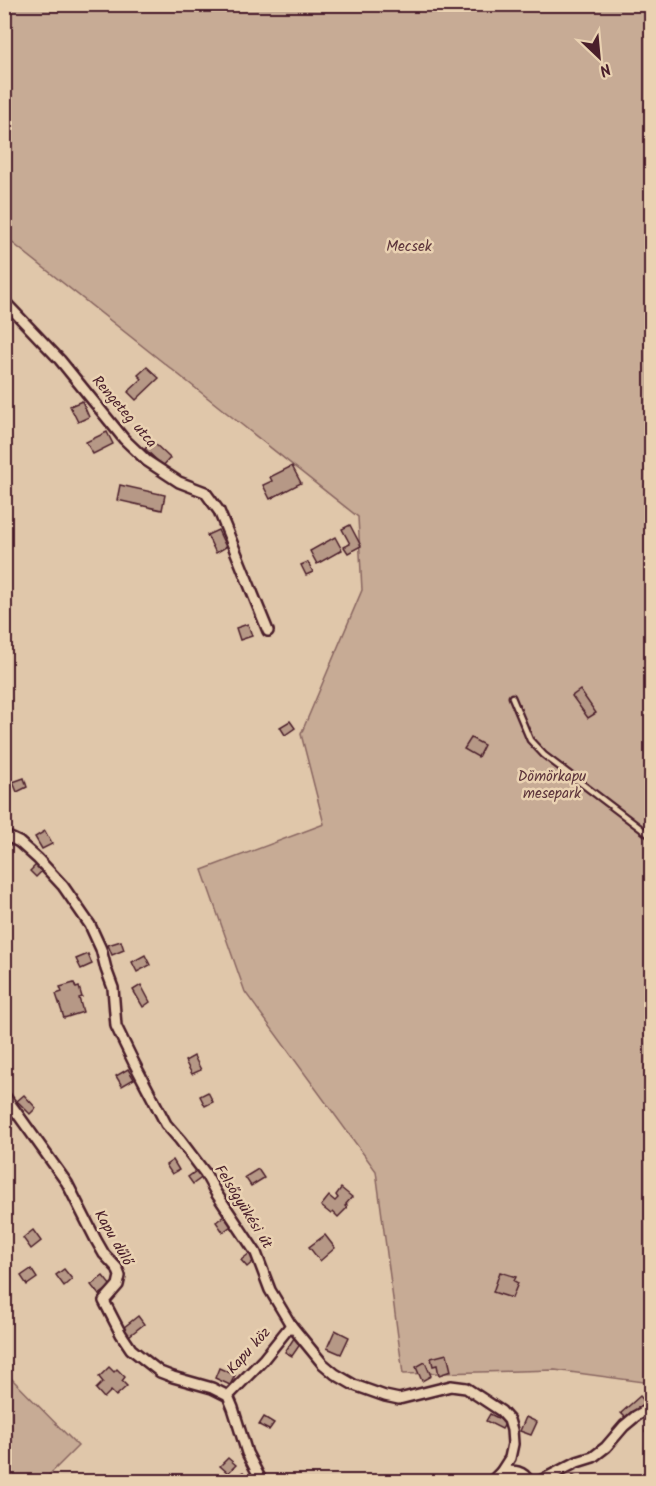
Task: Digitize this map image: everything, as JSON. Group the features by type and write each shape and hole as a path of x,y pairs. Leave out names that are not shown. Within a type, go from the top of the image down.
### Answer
{"street":[{"name":"Rengeteg utca","path":"4,300 60,360 123,439 147,461 179,483 205,492 219,511 268,631"},
{"name":"Felsőgyükési út","path":"4,835 19,842 38,859 63,886 90,925 114,988 116,1026 134,1063 166,1124 205,1173 256,1252 270,1290 291,1325 322,1363 354,1385 399,1399 451,1386 466,1388 501,1411 509,1420 513,1444 510,1458 491,1482"},
{"name":"Kapu dűlő","path":"4,1095 67,1183 96,1240 117,1268 120,1275 118,1284 104,1301 131,1348 160,1372 212,1388 228,1396"},
{"name":"Kapu köz","path":"228,1396 264,1360 291,1325"},
{"path":"228,1396 247,1453 262,1482"},
{"path":"538,1482 592,1457 606,1447 624,1426 651,1407"},
{"path":"501,1472 522,1473 529,1482"}],"lane":[{"path":"512,697 530,740 544,755 651,837"}],"green space":[{"name":"Mecsek","path":"4,5 651,5 651,1383 555,1370 403,1374 376,1171 245,992 202,870 324,824 301,734 362,590 358,517 5,237"},
{"path":"5,1372 78,1446 43,1481 5,1481"}],"building":[{"path":"147,367 159,378 136,400 128,392 142,379 138,375"},
{"path":"82,401 89,417 78,422 70,406"},
{"path":"107,432 113,444 93,454 86,442"},
{"path":"152,441 170,458 163,466 145,449"},
{"path":"292,466 301,483 270,499 263,485 272,481 270,477"},
{"path":"120,485 165,495 162,510 117,500"},
{"path":"350,525 361,546 348,553 344,547 350,544 342,529"},
{"path":"218,530 226,547 216,553 207,535"},
{"path":"335,537 342,550 317,564 310,551"},
{"path":"308,562 313,572 306,575 301,565"},
{"path":"248,624 252,636 240,640 236,628"},
{"path":"580,690 596,713 588,718 572,696"},
{"path":"290,721 295,728 285,735 280,727"},
{"path":"471,738 484,745 478,757 464,749"},
{"path":"24,778 27,787 17,792 13,782"},
{"path":"45,831 52,844 42,849 35,837"},
{"path":"38,863 44,869 36,877 30,871"},
{"path":"121,941 124,950 112,955 108,945"},
{"path":"88,954 92,964 81,969 76,959"},
{"path":"145,955 150,965 137,972 132,962"},
{"path":"74,983 76,988 79,987 83,1012 64,1018 56,994 62,992 60,987"},
{"path":"141,985 150,1002 143,1007 133,990"},
{"path":"194,1056 201,1070 192,1074 185,1061"},
{"path":"128,1069 134,1079 122,1086 116,1076"},
{"path":"208,1092 213,1102 205,1106 200,1096"},
{"path":"24,1095 36,1108 30,1114 17,1101"},
{"path":"173,1160 179,1170 172,1174 166,1165"},
{"path":"199,1169 204,1176 193,1184 188,1177"},
{"path":"258,1169 264,1178 251,1186 245,1177"},
{"path":"341,1188 352,1197 345,1206 347,1208 338,1217 321,1206 329,1196 335,1201"},
{"path":"224,1216 231,1226 223,1232 216,1222"},
{"path":"33,1230 41,1241 31,1249 23,1238"},
{"path":"325,1235 335,1248 320,1261 309,1247"},
{"path":"250,1253 255,1260 247,1267 241,1260"},
{"path":"31,1269 37,1278 27,1285 21,1276"},
{"path":"64,1269 72,1279 64,1286 56,1275"},
{"path":"500,1272 516,1277 514,1281 518,1283 512,1298 493,1292"},
{"path":"103,1276 111,1286 99,1295 91,1285"},
{"path":"138,1316 144,1324 129,1336 123,1328"},
{"path":"335,1330 349,1337 341,1354 327,1348"},
{"path":"294,1338 301,1343 292,1356 285,1352"},
{"path":"447,1354 451,1371 439,1375 437,1365 433,1366 431,1358"},
{"path":"425,1362 431,1376 422,1381 416,1367"},
{"path":"109,1367 114,1372 117,1369 125,1377 122,1381 127,1386 116,1396 111,1391 104,1398 96,1389 103,1382 99,1377"},
{"path":"219,1368 235,1375 230,1385 215,1378"},
{"path":"640,1396 646,1403 627,1419 621,1413"},
{"path":"490,1414 506,1422 502,1429 486,1421"},
{"path":"264,1417 274,1423 269,1430 259,1425"},
{"path":"526,1417 537,1422 531,1435 520,1431"},
{"path":"649,1419 652,1420 652,1434 645,1432"},
{"path":"228,1458 236,1465 228,1473 220,1466"},
{"path":"243,1472 248,1478 242,1482 237,1476"},
{"path":"573,1475 583,1482 569,1482"}],"park label":[{"name":"Dömörkapu mesepark","path":"552,786"}]}
